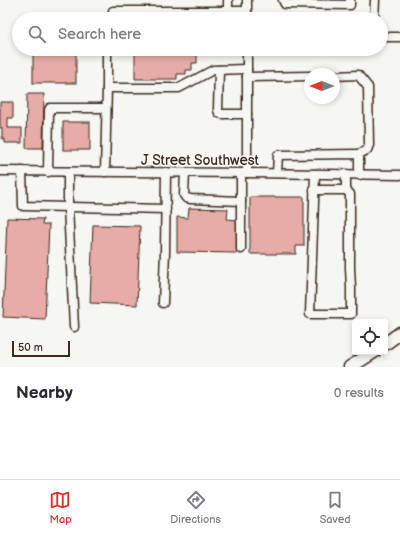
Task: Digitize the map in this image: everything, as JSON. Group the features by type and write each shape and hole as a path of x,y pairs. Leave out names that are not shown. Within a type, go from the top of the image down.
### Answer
{"highway":[{"path":"388,342 400,333"},
{"path":"350,367 369,355"}],"street":[{"path":"228,0 228,11"},
{"path":"247,0 247,12"},
{"path":"283,0 285,4 350,5 350,0"},
{"path":"374,0 374,12"},
{"path":"113,11 233,12"},
{"path":"388,37 400,37"},
{"path":"106,172 107,56"},
{"path":"241,249 241,201 247,114 247,56"},
{"path":"107,88 179,88 214,70 304,76"},
{"path":"220,70 219,113 247,114"},
{"path":"277,173 278,155 359,154 367,150 369,145 368,87 358,75 340,76"},
{"path":"48,172 50,108 106,108"},
{"path":"359,154 359,175"},
{"name":"J Street Southwest","path":"0,171 400,175"},
{"path":"22,172 23,206 166,209"},
{"path":"68,172 68,207 74,327"},
{"path":"164,303 166,172"},
{"path":"185,172 184,195 186,198 241,201"},
{"path":"314,174 310,314 351,314 350,194 346,190 346,174"},
{"path":"314,190 346,190"}],"building":[{"path":"33,56 76,56 76,83 33,83"},
{"path":"135,56 197,56 197,63 192,63 192,70 186,70 186,74 177,74 177,79 135,79"},
{"path":"27,94 44,94 43,148 26,148"},
{"path":"0,102 13,102 13,118 8,118 8,128 22,128 22,143 5,143 5,139 2,139 2,128 0,128"},
{"path":"63,122 90,122 90,150 63,150"},
{"path":"250,197 304,197 304,246 296,246 296,254 250,254"},
{"path":"189,208 228,209 227,219 238,220 237,253 177,252 177,217 188,218"},
{"path":"7,218 43,219 42,225 49,225 45,319 3,317"},
{"path":"93,225 140,226 137,305 90,303"}]}
